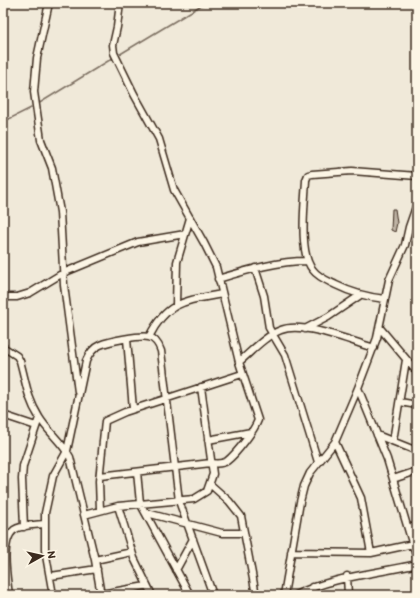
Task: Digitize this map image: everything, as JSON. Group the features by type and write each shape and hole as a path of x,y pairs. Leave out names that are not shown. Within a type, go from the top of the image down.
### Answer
{"street":[{"path":"49,3 37,58 34,92 41,140 52,168 60,212 63,273 78,398"},
{"path":"100,476 211,463 217,464 227,461 257,424 258,416 242,374 216,267 174,190 169,178 163,149 159,139 134,94 114,53 112,45 117,27 120,3"},
{"path":"385,299 359,296 314,272 308,261 304,222 306,180 308,175 352,171 417,176"},
{"path":"284,595 304,486 310,473 335,442 358,388 374,348 380,328 389,280 405,245 409,227 417,204"},
{"path":"176,305 177,262 190,218"},
{"path":"3,297 17,297 30,293 63,273 138,242 185,234"},
{"path":"218,279 255,268 296,261 308,261"},
{"path":"255,268 261,285 272,335 281,346 285,355 318,462"},
{"path":"149,337 158,319 176,305 222,294"},
{"path":"305,329 328,317 359,296"},
{"path":"239,362 272,335 286,328 305,329 374,348"},
{"path":"380,328 417,372"},
{"path":"53,595 51,576 45,550 44,524 46,505 53,476 67,451 86,361 90,353 100,345 127,339 149,337 157,343 161,351 179,501 213,595"},
{"path":"127,339 133,409"},
{"path":"3,347 17,356 20,361 27,393 39,418 67,451 95,560 101,594 134,592 146,586"},
{"path":"393,441 406,360"},
{"path":"100,510 100,476 105,421 133,409 242,374"},
{"path":"84,515 118,506 179,501 194,499 202,496 211,485 213,474 201,387"},
{"path":"358,388 378,435 417,558"},
{"path":"400,402 417,405"},
{"path":"3,415 36,426"},
{"path":"24,527 22,479 23,466 39,418"},
{"path":"208,440 251,432"},
{"path":"378,435 417,451"},
{"path":"335,442 361,498 371,553"},
{"path":"393,479 417,471"},
{"path":"138,472 140,503 190,595"},
{"path":"211,485 230,500 238,510 243,523 256,595"},
{"path":"118,506 132,552 146,586 152,595"},
{"path":"147,514 222,533 244,533"},
{"path":"9,595 5,575 4,548 13,531 24,527 44,524"},
{"path":"408,528 417,526"},
{"path":"176,570 193,538"},
{"path":"291,552 371,553 413,544"},
{"path":"95,560 132,552"},
{"path":"295,595 312,587 347,576 417,564"},
{"path":"51,576 97,569"},
{"path":"347,576 348,595"},
{"path":"312,587 313,595"}],"building":[{"path":"392,209 395,209 397,223 395,232 391,230"}],"waterway":[{"path":"117,56 205,3"},
{"path":"38,104 113,58"},
{"path":"3,122 35,106"}]}
